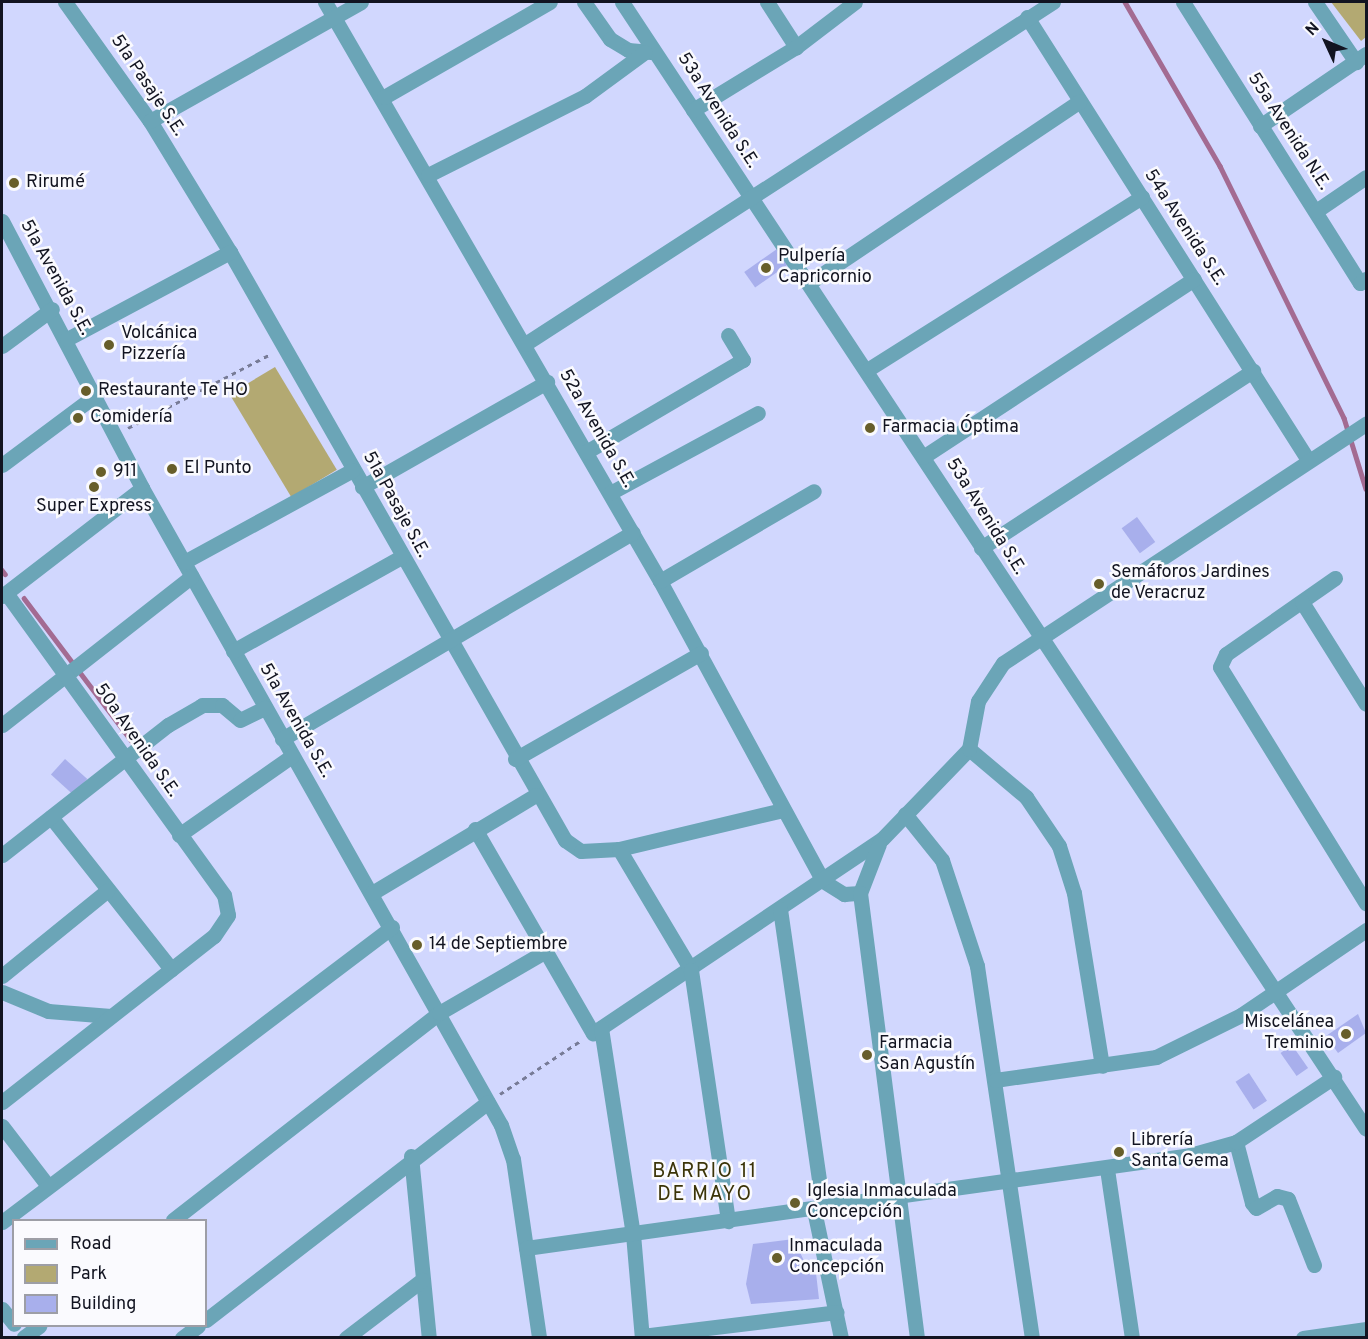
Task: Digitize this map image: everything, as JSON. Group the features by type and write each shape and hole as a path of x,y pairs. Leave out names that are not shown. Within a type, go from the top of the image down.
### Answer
{"street":[{"name":"51a Pasaje S.E.","path":"64,2 150,121 230,252 286,346 448,642 536,795 566,840 581,851 619,849 783,810"},
{"name":"52a Avenida S.E.","path":"325,2 337,17 384,97 633,532 701,653 823,881"},
{"path":"150,121 361,2"},
{"path":"384,97 550,2"},
{"path":"584,2 610,39 650,52"},
{"name":"53a Avenida S.E.","path":"622,2 650,52 693,110 867,370 1039,637 1334,1077 1366,1129"},
{"path":"766,2 796,47"},
{"path":"693,110 796,47 855,2"},
{"path":"525,344 1026,17 1053,2"},
{"name":"55a Avenida N.E.","path":"1183,2 1260,126 1363,281"},
{"path":"1260,126 1361,58 1315,2"},
{"name":"54a Avenida S.E.","path":"1026,17 1308,460"},
{"path":"428,175 585,96 650,52"},
{"path":"808,283 1080,101"},
{"path":"1316,211 1366,177"},
{"path":"867,370 1142,197"},
{"name":"51a Avenida S.E.","path":"2,221 52,309 142,488 282,739 392,927 488,1102 513,1159 539,1338"},
{"path":"67,339 230,252"},
{"path":"923,457 1194,279"},
{"path":"2,346 52,309"},
{"path":"586,452 743,360 728,335"},
{"path":"981,548 1253,371"},
{"path":"362,487 547,382"},
{"path":"2,465 96,395"},
{"path":"610,494 758,413"},
{"path":"597,1030 823,881 882,838 969,749 987,679 1039,637 1308,460 1359,430"},
{"path":"183,562 353,470"},
{"path":"4,594 142,488"},
{"path":"660,581 814,491"},
{"path":"282,739 633,532"},
{"path":"233,651 401,557"},
{"path":"2,725 192,576"},
{"path":"1335,578 1226,654 1220,667 1366,903"},
{"name":"50a Avenida S.E.","path":"4,594 72,670 124,759 224,895 228,915 214,936 171,969"},
{"path":"1302,602 1366,704"},
{"path":"515,759 701,653"},
{"path":"2,855 124,759 202,705 222,705 240,720 265,708"},
{"path":"969,749 1026,798 1059,846 1074,893 1102,1066"},
{"path":"179,835 292,756"},
{"path":"372,893 475,829 536,795"},
{"path":"905,814 942,860 977,966 1011,1179 1032,1338"},
{"path":"2,1102 171,969 51,817"},
{"path":"475,829 546,951 597,1030 633,1234 642,1337 837,1312"},
{"path":"882,838 860,893 917,1338"},
{"path":"619,849 691,969 728,1221"},
{"path":"823,881 844,894 860,893"},
{"path":"2,976 108,890"},
{"path":"780,909 819,1179"},
{"path":"2,1222 392,927"},
{"path":"995,1080 1156,1057 1277,993 1366,930"},
{"path":"176,1219 439,1013 546,951"},
{"path":"2,992 48,1011 111,1016"},
{"path":"526,1248 899,1200 1011,1179 1107,1168 1236,1142 1334,1077"},
{"path":"207,1319 411,1156 488,1102"},
{"path":"2,1126 48,1186"},
{"path":"1236,1142 1252,1203 1256,1208 1277,1196 1288,1199 1314,1265"},
{"path":"411,1156 429,1338"},
{"path":"1107,1168 1132,1338"},
{"path":"814,1210 837,1312 840,1338"},
{"path":"346,1338 422,1280"},
{"path":"2,1309 12,1322"},
{"path":"24,1337 38,1327"},
{"path":"182,1338 197,1327"},
{"path":"1302,1338 1366,1329"}],"path":[{"path":"115,434 286,346"},
{"path":"488,1102 597,1030"}],"green space":[{"path":"1331,2 1366,2 1366,37 1361,41"},
{"path":"275,367 337,470 291,497 230,394"}],"building":[{"name":"Pulpería Capricornio","path":"777,249 788,265 755,288 744,272"},
{"path":"1137,517 1155,542 1140,553 1122,528"},
{"path":"65,759 87,779 73,795 51,775"},
{"name":"Miscelánea Treminio","path":"1358,1014 1366,1033 1338,1053 1326,1036"},
{"path":"1292,1045 1308,1068 1297,1076 1281,1053"},
{"path":"1249,1073 1267,1101 1254,1109 1236,1082"},
{"name":"Inmaculada Concepción","path":"794,1239 809,1272 816,1273 819,1299 751,1304 746,1284 753,1244"}],"waterway":[{"path":"1125,2 1220,166 1344,418 1366,489"},
{"path":"2,570 5,574"},
{"path":"24,598 131,740"}],"place":[{"name":"Rirumé","path":"14,183"},
{"name":"Pulpería Capricornio","path":"766,268"},
{"name":"Volcánica Pizzería","path":"109,345"},
{"name":"Restaurante Te HO","path":"86,391"},
{"name":"Comidería","path":"78,418"},
{"name":"Farmacia Óptima","path":"870,428"},
{"name":"El Punto","path":"172,469"},
{"name":"911","path":"101,472"},
{"name":"Super Express","path":"94,487"},
{"name":"Semáforos Jardines de Veracruz","path":"1099,584"},
{"name":"14 de Septiembre","path":"417,945"},
{"name":"Miscelánea Treminio","path":"1346,1034"},
{"name":"Farmacia San Agustín","path":"867,1055"},
{"name":"Librería Santa Gema","path":"1119,1152"},
{"name":"Iglesia Inmaculada Concepción","path":"795,1203"},
{"name":"Inmaculada Concepción","path":"777,1258"}],"district":[{"name":"BARRIO 11 DE MAYO","path":"705,1184"}]}
